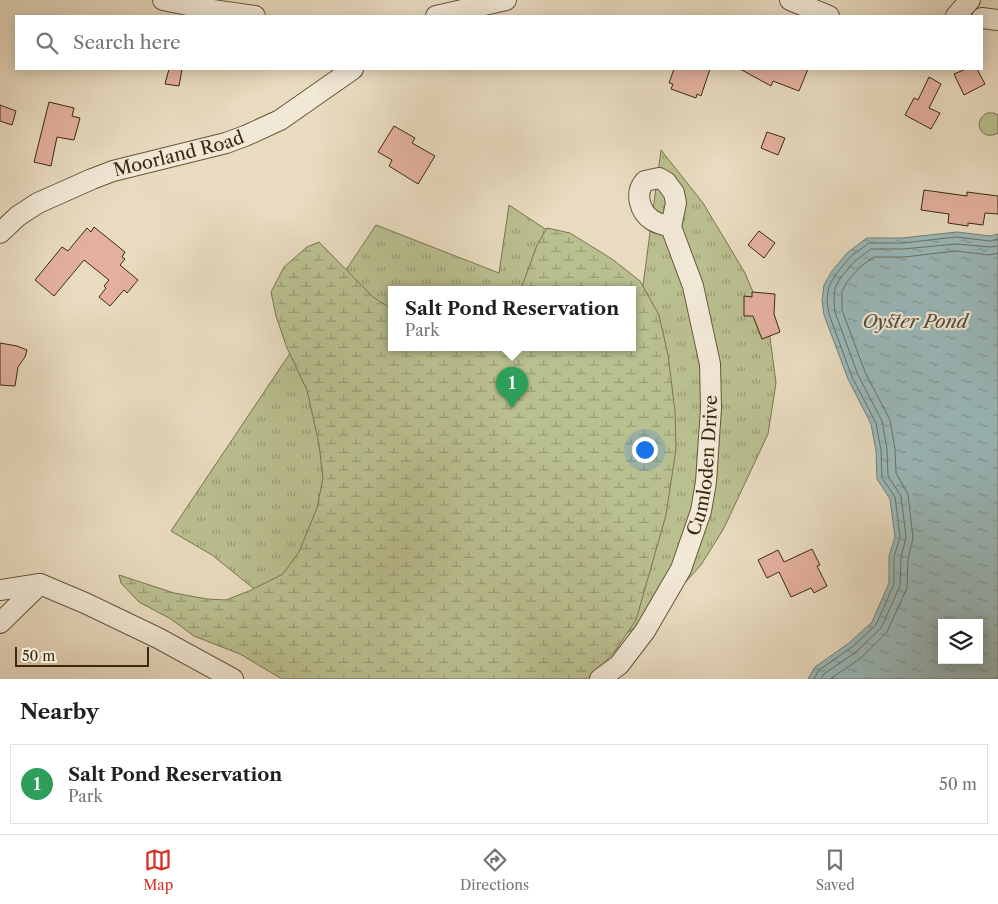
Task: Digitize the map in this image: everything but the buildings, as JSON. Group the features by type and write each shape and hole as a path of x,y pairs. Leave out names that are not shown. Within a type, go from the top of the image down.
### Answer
{"street":[{"path":"163,0 248,15"},
{"path":"440,15 506,0"},
{"path":"790,0 827,15"},
{"path":"957,15 970,0"},
{"path":"983,18 998,20"},
{"name":"Moorland Road","path":"1,231 18,216 38,203 113,171 226,143 280,120 352,70"},
{"name":"Cumloden Drive","path":"600,679 619,664 645,630 681,569 701,511 706,482 711,408 710,364 693,286 672,227"},
{"path":"0,623 40,584"},
{"path":"0,590 40,584 158,638 233,679"}],"green space":[{"path":"987,113 998,115 998,133 987,135 981,130 979,126 980,121"},
{"path":"661,150 703,203 745,273 769,330 776,383 768,434 724,528 701,565 661,609 606,648 263,596 212,555 171,531 376,225 499,273 509,205 631,286 388,286 388,351 636,351 636,289 642,293"},
{"path":"547,228 570,233 612,259 640,281 659,315 668,355 675,411 676,449 666,515 636,620 615,651 589,679 282,679 240,654 194,636 171,619 139,602 121,583 119,575 174,593 207,599 226,600 283,574 299,552 317,508 323,478 319,444 307,390 287,348 276,316 271,292 284,267 307,247 319,242 373,297 388,306 388,351 636,351 636,286 522,286 537,245"}],"water":[{"name":"Oyster Pond","path":"957,232 990,236 998,234 998,679 808,679 815,667 849,643 872,622 889,583 889,556 895,537 890,499 877,479 876,451 871,424 848,379 824,315 822,301 824,285 832,271 847,253 867,238 902,238"}],"place":[{"name":"Salt Pond Reservation","path":"512,408"}]}
